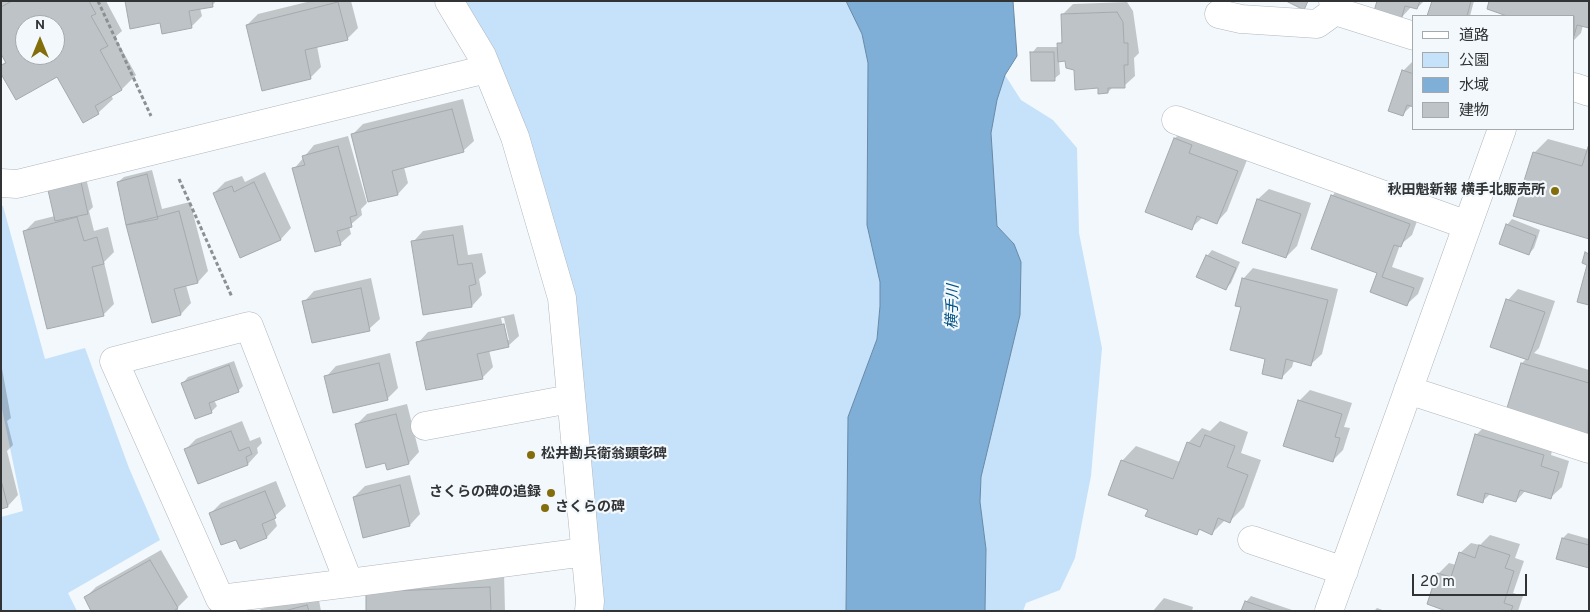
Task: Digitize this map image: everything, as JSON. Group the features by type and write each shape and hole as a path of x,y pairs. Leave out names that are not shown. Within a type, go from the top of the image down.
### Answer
{"street":[{"path":"450,1 482,56 515,137 562,298 589,611"},
{"path":"1219,14 1249,20 1317,24 1334,6 1412,35"},
{"path":"1,184 17,184 487,69"},
{"path":"1575,87 1589,92"},
{"path":"1176,120 1467,226"},
{"path":"1330,611 1502,130"},
{"path":"349,583 249,326 114,361 220,599 349,583 585,552"},
{"path":"1408,390 1589,449"},
{"path":"425,426 570,399"},
{"path":"1252,540 1344,571"}],"green space":[{"path":"449,1 846,1 862,34 868,63 867,225 880,282 880,306 877,339 848,417 846,611 589,611 562,298"},
{"path":"1005,75 1021,100 1053,120 1077,148 1079,233 1102,348 1091,476 1075,558 1060,590 1026,603 1023,611 985,611 986,549 980,502 981,477 1020,315 1021,262 1014,244 997,226 994,208 991,132 997,100"},
{"path":"1,206 3,206 45,359 85,348 129,468 160,540 68,593 77,611 1,611 1,517 23,511 1,404"}],"water":[{"name":"横手川","path":"846,1 1013,1 1017,56 1005,75 997,100 991,133 997,226 1014,244 1021,262 1020,315 981,477 980,502 986,549 985,611 846,611 848,417 877,339 880,282 867,225 868,63 862,34"}],"building":[{"path":"12,1 89,1 96,14 91,16 108,46 100,50 122,90 95,106 99,114 83,123 57,77 16,100 1,74 1,65 6,63 1,54 1,7"},
{"path":"125,1 212,1 213,7 189,11 192,28 162,34 160,23 130,29"},
{"path":"1286,1 1308,1 1304,10"},
{"path":"1377,1 1420,1 1417,9 1405,6 1401,20 1374,11"},
{"path":"1432,1 1471,1 1467,15 1427,15"},
{"path":"1489,1 1589,1 1589,28 1577,25 1575,32 1575,15 1504,15 1487,9"},
{"path":"338,2 348,40 305,50 311,79 262,91 246,25"},
{"path":"1117,12 1123,22 1124,43 1128,43 1128,65 1124,65 1125,88 1108,88 1108,93 1098,94 1098,88 1075,90 1074,70 1066,68 1065,61 1058,62 1057,43 1062,43 1061,14"},
{"path":"1030,52 1054,52 1055,81 1031,81"},
{"path":"1402,70 1412,73 1412,106 1407,105 1403,116 1388,111"},
{"path":"452,109 464,152 392,171 398,195 368,202 351,134"},
{"path":"1174,138 1192,145 1189,153 1238,171 1217,224 1197,216 1192,230 1145,212"},
{"name":"秋田魁新報 横手北販売所","path":"1589,144 1589,239 1513,216 1533,152 1582,166"},
{"path":"338,146 357,215 350,217 352,227 337,231 341,245 315,252 292,168 305,165 302,156"},
{"path":"147,174 158,219 126,225 117,182"},
{"path":"81,182 88,214 55,221 48,190"},
{"path":"254,182 281,240 240,258 213,193 232,186 234,192"},
{"path":"1331,195 1410,224 1401,247 1394,245 1382,277 1414,288 1407,306 1370,292 1377,273 1311,249"},
{"path":"1257,199 1301,214 1286,258 1242,243"},
{"path":"179,211 198,283 174,289 181,315 152,323 126,225"},
{"path":"77,217 84,241 97,237 104,264 92,267 104,316 47,329 23,231"},
{"path":"1506,224 1536,236 1529,255 1499,244"},
{"path":"453,235 458,265 472,263 476,284 469,286 472,307 423,315 411,241"},
{"path":"1585,252 1589,254 1589,305 1577,302 1587,265 1582,263"},
{"path":"1206,255 1236,268 1226,290 1196,277"},
{"path":"1242,278 1328,300 1311,366 1286,359 1282,379 1262,374 1265,359 1230,350 1241,307 1235,306"},
{"path":"361,288 370,331 312,343 302,301"},
{"path":"1506,299 1545,312 1528,360 1490,347"},
{"path":"504,324 509,347 477,354 483,379 426,390 416,342"},
{"path":"379,363 388,400 333,413 324,376"},
{"path":"1521,363 1589,383 1588,435 1506,411"},
{"path":"229,365 239,392 209,403 212,413 195,419 181,383"},
{"path":"1298,400 1342,414 1335,437 1340,438 1333,462 1283,446"},
{"path":"396,414 409,464 387,470 385,463 366,468 355,424"},
{"path":"231,431 239,451 249,447 252,454 246,457 248,465 198,484 184,449"},
{"path":"1475,434 1544,455 1541,466 1559,472 1551,499 1520,490 1516,502 1485,493 1483,503 1457,495"},
{"path":"1205,435 1235,446 1227,467 1248,475 1230,523 1218,518 1212,535 1199,529 1197,535 1145,516 1148,510 1108,495 1121,460 1173,479 1187,442 1200,447"},
{"path":"1,480 8,507 1,509"},
{"path":"400,485 410,526 363,538 353,497"},
{"path":"265,491 276,518 262,524 267,538 240,549 236,540 221,545 209,513"},
{"path":"1562,538 1589,545 1589,568 1556,559"},
{"path":"1479,545 1510,555 1505,568 1514,571 1504,603 1513,606 1511,611 1446,611 1427,604 1437,573 1451,577 1459,552 1475,558"},
{"path":"150,560 178,608 174,611 91,611 84,597"},
{"path":"490,587 491,611 366,611 366,592"},
{"path":"1245,601 1274,611 1241,611"},
{"path":"307,605 309,611 284,611"}],"place":[{"name":"秋田魁新報 横手北販売所","path":"1555,191"},
{"name":"松井勘兵衛翁顕彰碑","path":"531,455"},
{"name":"さくらの碑の追録","path":"551,493"},
{"name":"さくらの碑","path":"545,508"}]}
